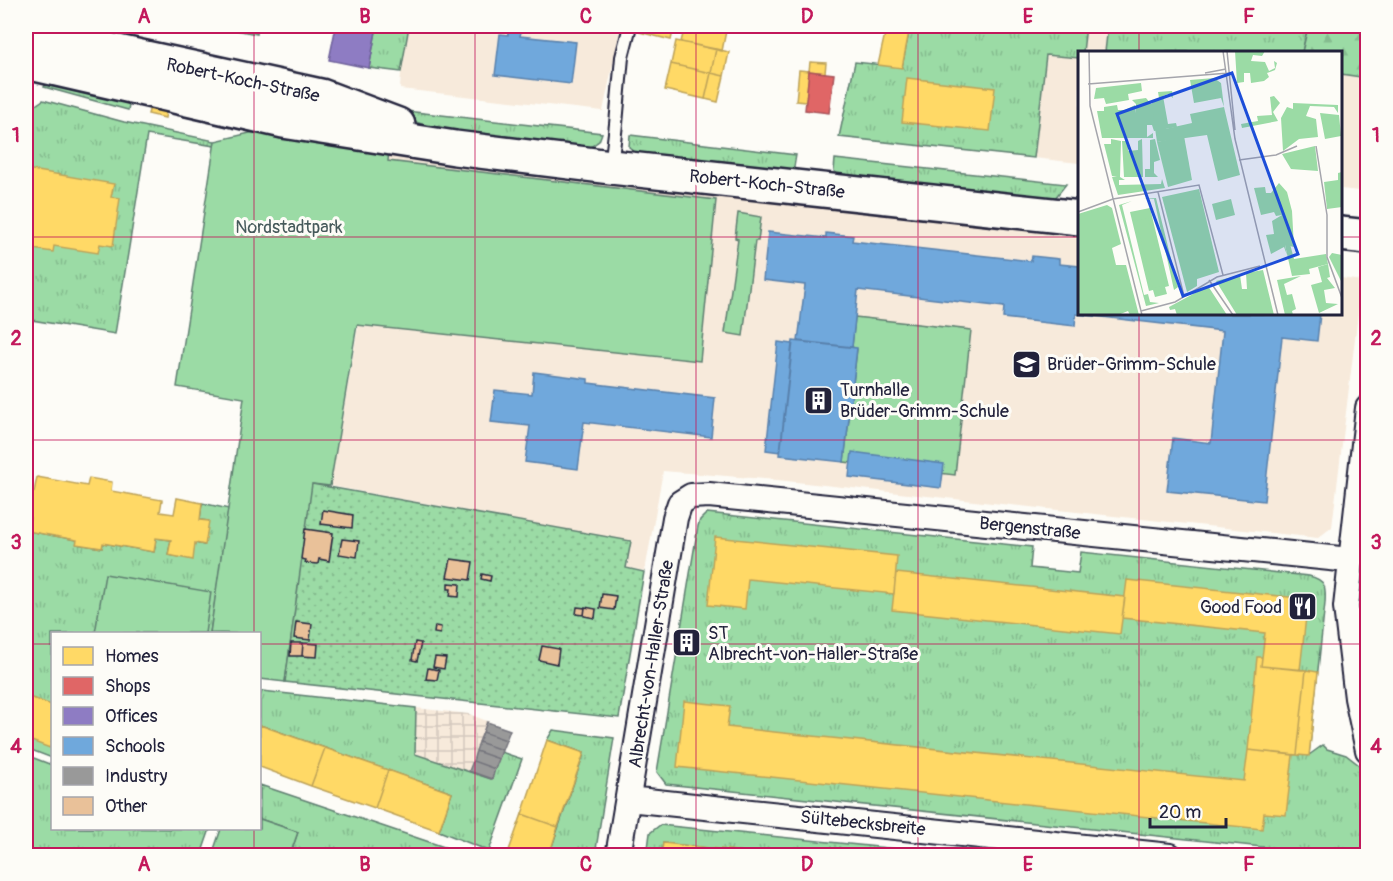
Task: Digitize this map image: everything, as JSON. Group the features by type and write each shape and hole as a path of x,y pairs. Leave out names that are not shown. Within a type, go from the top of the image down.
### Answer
{"street":[{"name":"Robert-Koch-Straße","path":"26,32 321,96 455,148"},
{"name":"Robert-Koch-Straße","path":"26,62 283,121 455,148 1078,218"},
{"path":"1342,234 1368,237"},
{"path":"1368,408 1346,607 1360,665 1357,698 1368,750"},
{"name":"Bergenstraße","path":"709,495 1350,560"},
{"name":"Albrecht-von-Haller-Straße","path":"618,855 675,518 680,503 691,496 709,495"},
{"name":"Sültebecksbreite","path":"628,799 1170,855"}],"lane":[{"path":"611,167 621,64 630,26"}],"shaded area":[{"path":"409,26 621,26 603,111 400,89"},
{"path":"1050,26 1367,26 1367,192 1342,189 1342,51 1078,51 1078,163 1034,158"},
{"path":"389,151 1078,233 1078,315 1342,315 1342,278 1362,281 1332,527 1318,538 777,480 663,471 645,571 627,568 630,541 330,486"},
{"path":"416,708 469,714 510,730 492,779 414,754"}],"green space":[{"path":"215,26 246,26 258,28 257,34"},
{"path":"377,26 409,26 401,72 369,68"},
{"path":"887,26 1086,26 1083,51 1078,51 1078,58 1046,55 1034,158 839,137 855,62 902,67 909,32 886,29"},
{"path":"1108,26 1315,26 1307,31 1302,51 1105,51"},
{"path":"1315,26 1367,26 1367,78 1342,74 1342,51 1302,51 1307,31"},
{"path":"47,81 130,100 128,110 44,87"},
{"path":"341,94 397,110 602,133 599,141 586,150 452,133"},
{"path":"43,100 124,122 215,141 215,146 147,135 115,334 26,319 26,112"},
{"name":"Nordstadtpark","path":"254,132 389,151 388,161 716,200 700,361 357,325 330,486 313,484 285,682 261,679 261,632 210,632 244,398 177,387 215,141"},
{"path":"630,135 796,155 793,173 638,155 629,147"},
{"path":"835,159 1066,184 1052,202 844,179 834,171"},
{"path":"738,213 761,217 758,241 755,241 743,336 725,333 738,239 735,238"},
{"path":"855,317 971,330 955,475 844,462 857,349 852,347"},
{"path":"312,484 631,541 626,568 644,572 619,718 285,682"},
{"path":"202,503 229,509 210,632 51,632 51,758 26,748 26,516 30,517 27,531 77,540 77,544 102,548 103,543 154,552 156,538 171,540 168,555 192,559 195,543 204,545 208,521 200,520"},
{"path":"707,513 1032,547 1030,568 1078,573 1081,552 1309,576 1319,580 1325,588 1325,603 1309,755 1323,745 1327,749 1346,755 1359,765 1367,803 1367,855 1339,855 666,784 657,772 698,526"},
{"path":"105,574 211,592 205,632 95,632"},
{"path":"262,691 416,708 415,754 491,779 501,752 522,759 489,851 439,831 452,793 261,725"},
{"path":"553,730 614,738 595,855 549,855 584,753 547,740"},
{"path":"26,755 51,765 51,830 210,830 201,855 26,855"},
{"path":"261,785 468,855 290,855 298,832 261,819"},
{"path":"261,819 298,832 290,855 212,855 221,830 261,830"},
{"path":"660,825 957,855 780,856 663,843 661,855 647,856 650,833"}],"building: Homes":[{"path":"641,26 674,27 671,40 639,32"},
{"path":"685,26 727,26 722,51 681,42"},
{"path":"886,29 909,32 902,68 878,65"},
{"path":"676,41 716,49 711,73 671,64"},
{"path":"716,49 729,52 724,76 711,73"},
{"path":"810,62 826,63 825,73 809,71"},
{"path":"671,64 711,73 705,99 665,90"},
{"path":"799,70 809,71 806,102 796,101"},
{"path":"711,73 724,76 718,102 705,99"},
{"path":"907,78 995,88 990,131 902,122"},
{"path":"150,107 166,111 165,118 148,114"},
{"path":"26,169 114,184 111,197 120,198 113,246 100,244 98,253 54,246 53,252 26,248"},
{"path":"37,477 87,486 89,478 112,482 111,491 162,500 160,512 174,514 177,498 202,503 200,520 209,521 205,545 195,543 193,560 168,555 171,540 156,538 154,552 103,543 102,548 76,544 77,540 27,531 30,517 26,516 26,491 34,492"},
{"path":"715,537 897,556 894,594 748,579 745,609 708,605"},
{"path":"896,573 1125,597 1120,634 892,610"},
{"path":"1127,580 1308,599 1300,670 1261,666 1265,633 1122,618"},
{"name":"ST Albrecht-von-Haller-Straße","path":"683,638 693,639 691,649 681,647"},
{"path":"1257,657 1262,657 1261,666 1306,670 1297,755 1248,750"},
{"path":"1306,670 1318,672 1309,756 1297,755"},
{"path":"26,696 51,705 50,748 26,739"},
{"path":"684,701 730,706 727,727 1244,781 1248,750 1293,755 1286,815 1264,813 1262,829 677,767"},
{"path":"261,725 325,748 311,786 261,767"},
{"path":"547,740 584,753 558,827 522,814"},
{"path":"325,748 388,770 375,808 311,786"},
{"path":"388,770 452,793 439,831 375,808"},
{"path":"522,814 558,827 549,856 507,856"},
{"path":"663,843 720,849 780,856 661,856"}],"building: Shops":[{"path":"809,71 834,74 829,113 805,110"},
{"path":"1368,105 1368,146 1362,146"}],"building: Offices":[{"path":"336,26 377,26 369,68 329,60"}],"building: Schools":[{"path":"509,26 522,26 520,36 576,42 571,84 495,75 500,34 508,35"},
{"path":"768,232 826,238 826,233 853,236 852,241 1031,261 1032,256 1059,259 1059,264 1078,266 1078,314 1076,314 1075,326 1003,318 1004,307 858,290 852,347 798,341 805,285 763,280"},
{"path":"1085,315 1320,315 1317,341 1282,337 1264,501 1167,491 1173,438 1211,443 1223,331"},
{"name":"Turnhalle Brüder-Grimm-Schule","path":"793,341 857,348 844,462 780,455"},
{"path":"778,342 792,344 780,452 766,450"},
{"path":"534,372 588,379 588,383 715,398 711,437 584,422 578,469 525,462 530,426 491,422 495,390 532,394"},
{"path":"852,452 944,464 941,488 849,477"}],"building: Industry":[{"path":"487,722 510,730 506,740 483,732"},
{"path":"483,732 506,740 502,750 479,742"},
{"path":"479,742 502,750 499,759 476,751"},
{"path":"476,751 499,759 495,769 473,761"},
{"path":"473,761 495,769 492,779 469,771"}],"building: Other":[{"path":"323,510 353,515 352,528 321,524"},
{"path":"305,529 333,533 329,561 319,559 318,564 305,563 306,560 301,559"},
{"path":"342,539 359,541 357,557 339,554"},
{"path":"451,559 473,562 470,580 447,577"},
{"path":"482,574 491,576 490,581 481,579"},
{"path":"448,583 460,584 459,597 450,596 451,589 448,589"},
{"path":"602,594 616,596 614,610 600,608"},
{"path":"577,607 585,608 584,615 576,614"},
{"path":"585,607 596,609 595,618 584,616"},
{"path":"296,622 312,624 310,640 294,638"},
{"path":"435,626 441,627 440,634 434,633"},
{"path":"415,642 421,643 417,661 412,660"},
{"path":"291,643 303,643 302,656 290,656"},
{"path":"303,643 318,644 317,657 302,656"},
{"path":"542,646 559,649 557,664 539,660"},
{"path":"435,657 446,658 444,669 433,667"},
{"path":"428,668 439,670 437,680 426,679"}],"place":[{"name":"Brüder-Grimm-Schule","path":"1026,364"},
{"name":"Turnhalle Brüder-Grimm-Schule","path":"819,400"},
{"name":"Good Food","path":"1303,607"},
{"name":"ST Albrecht-von-Haller-Straße","path":"687,643"}]}
